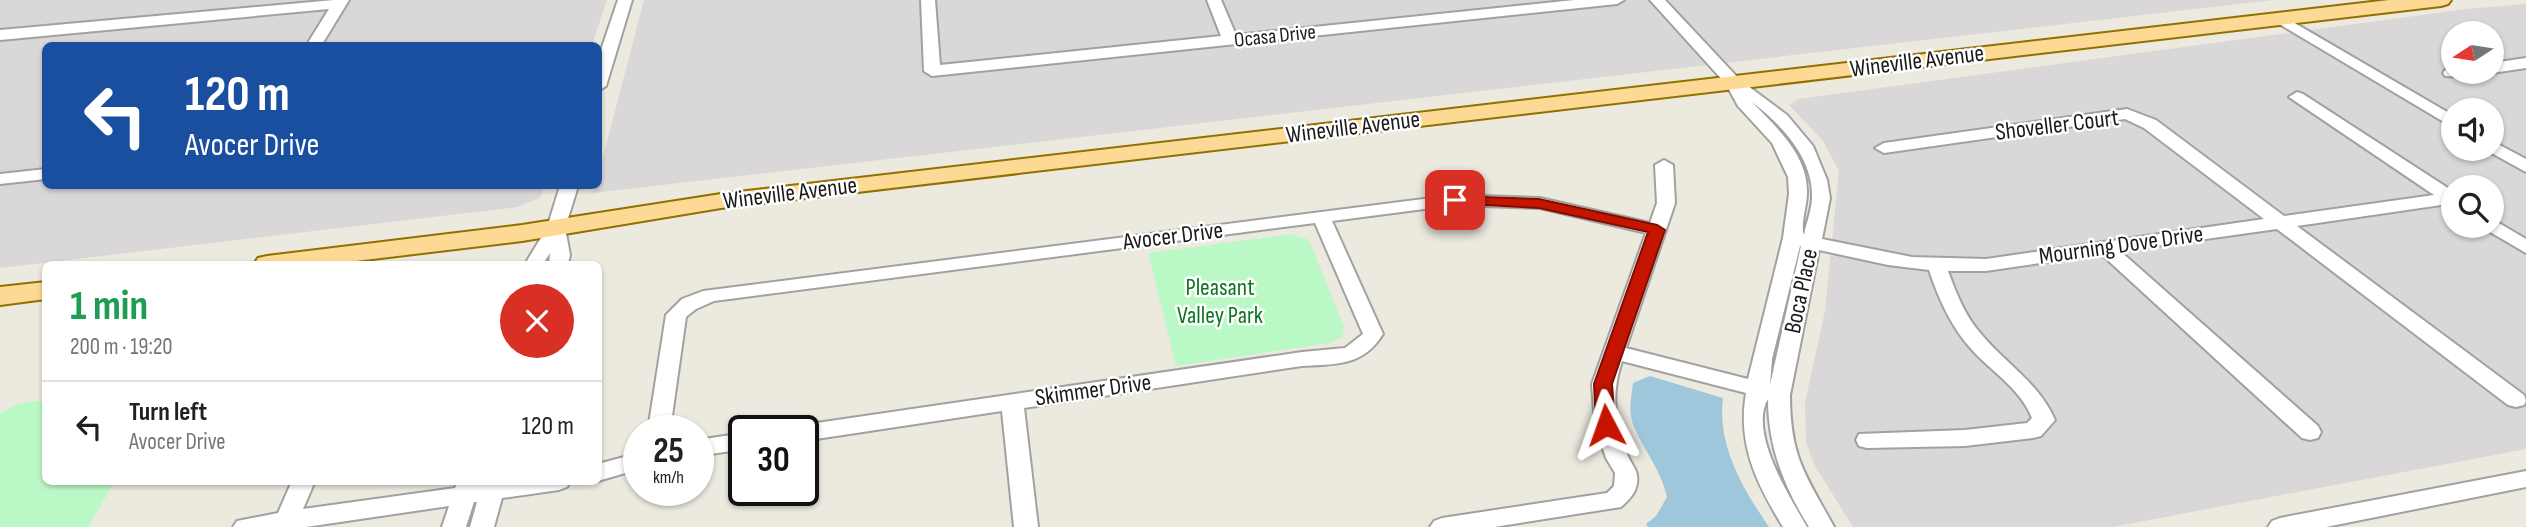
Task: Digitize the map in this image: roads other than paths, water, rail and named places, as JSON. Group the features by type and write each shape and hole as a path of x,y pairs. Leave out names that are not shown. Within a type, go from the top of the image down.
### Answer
{"main road":[{"name":"Wineville Avenue","path":"291,261 556,228 720,201 2441,0"},
{"path":"0,296 42,291"}],"street":[{"path":"602,73 625,0"},
{"name":"Ocasa Drive","path":"928,0 932,71 1231,41 1503,6 1617,0"},
{"path":"1214,0 1231,41"},
{"name":"Boca Place","path":"1657,0 1733,82 1744,103 1779,140 1797,177 1801,241 1779,395 1778,421 1783,453 1796,485 1822,527"},
{"path":"0,35 340,2"},
{"path":"315,42 340,2"},
{"path":"2289,18 2441,103"},
{"path":"2289,18 2441,115"},
{"path":"2504,66 2526,63"},
{"path":"2297,97 2441,192"},
{"name":"Shoveller Court","path":"1884,148 2127,114 2150,124 2516,400"},
{"path":"2504,141 2526,154"},
{"path":"2504,153 2526,167"},
{"path":"1443,527 1552,508 1613,501 1625,489 1626,473 1611,444 1604,408 1603,384 1666,204 1664,165"},
{"path":"0,179 42,174"},
{"path":"536,261 556,228 568,189"},
{"name":"Avocer Drive","path":"689,304 710,295 1455,200 1539,203 1657,230"},
{"name":"Mourning Dove Drive","path":"1801,241 1888,260 1937,266 1986,265 2441,200"},
{"name":"Skimmer Drive","path":"819,431 1302,359 1353,355 1367,347 1373,334 1321,217"},
{"path":"556,228 559,261"},
{"path":"2504,233 2526,247"},
{"name":"Boca Place","path":"1795,527 1771,487 1757,451 1753,417 1756,389 1801,241"},
{"path":"2105,248 2310,432"},
{"path":"1867,440 1965,438 2033,430 2044,420 2040,406 2010,373 1980,347 1959,319 1948,299 1937,266"},
{"path":"661,415 672,328 676,315 689,304"},
{"path":"1614,352 1779,395"},
{"path":"1012,402 1026,527"},
{"path":"602,472 623,466"},
{"path":"2280,527 2526,479"},
{"path":"286,524 302,485"},
{"path":"245,527 286,524 466,488 494,486 482,527"},
{"path":"454,527 466,488"}],"water":[{"path":"1650,376 1723,398 1722,416 1728,450 1741,482 1769,527 1648,527 1646,524 1656,516 1667,497 1657,470 1634,427 1630,405 1633,383"}],"park label":[{"name":"Pleasant Valley Park","path":"1220,301"}]}
